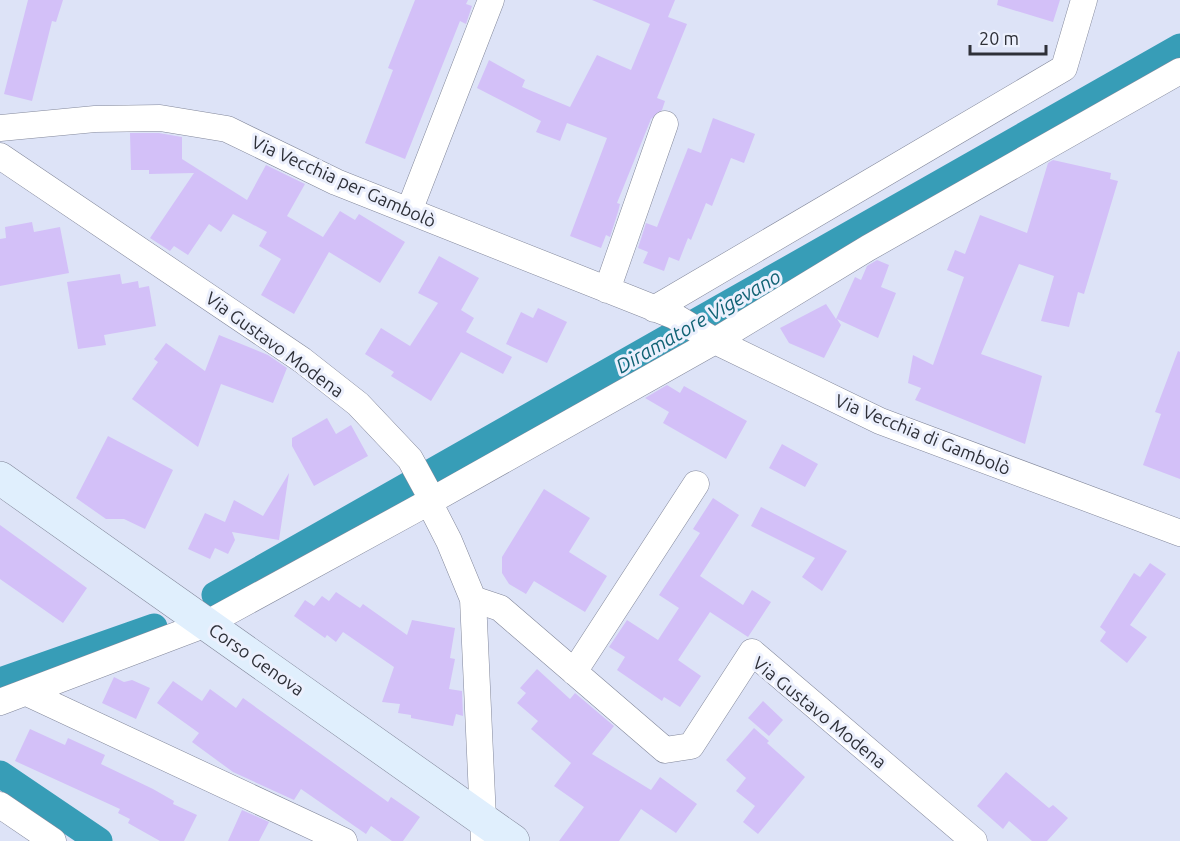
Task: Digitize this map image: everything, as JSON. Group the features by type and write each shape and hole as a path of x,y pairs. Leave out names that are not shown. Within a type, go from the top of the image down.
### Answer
{"main road":[{"name":"Corso Genova","path":"0,478 206,624 483,830 513,841"}],"street":[{"path":"409,211 491,0"},
{"path":"664,313 1064,68 1084,0"},
{"path":"0,702 206,624 1180,71"},
{"name":"Via Vecchia per Gambolò","path":"0,128 95,119 160,117 227,129 336,182 664,313"},
{"path":"607,290 665,124"},
{"name":"Via Gustavo Modena","path":"0,156 302,360 358,404 410,459 449,541 473,599 483,830"},
{"name":"Via Vecchia di Gambolò","path":"664,313 880,421 1180,533"},
{"path":"574,672 696,484"},
{"name":"Via Gustavo Modena","path":"473,599 500,608 665,750 692,746 752,652 974,841"},
{"path":"27,693 344,841"},
{"path":"0,806 53,841"}],"building":[{"path":"28,0 63,0 56,22 52,21 32,101 4,94"},
{"path":"415,0 468,0 466,4 472,6 466,24 460,21 405,159 365,143 393,70 388,68"},
{"path":"592,0 675,0 668,17 687,24 657,98 665,101 662,110 651,119 617,203 620,204 610,237 606,235 601,248 570,236 607,138 567,123 560,141 536,132 541,121 477,88 489,60 525,80 522,87 570,107 597,55 631,70 650,24"},
{"path":"998,0 1060,0 1053,22 997,5"},
{"path":"713,118 755,134 744,163 731,158 712,206 706,203 691,240 688,238 679,261 669,257 664,271 643,263 648,252 638,248 646,223 657,227 688,148 701,153"},
{"path":"130,133 159,133 182,137 182,159 247,200 266,165 305,184 287,216 323,237 340,211 355,220 359,214 405,242 380,283 329,252 294,314 261,295 281,259 259,246 267,232 233,214 221,232 209,224 188,255 174,246 170,251 150,238 194,173 149,174 149,170 131,170"},
{"path":"1053,160 1111,173 1110,179 1118,181 1084,294 1078,292 1069,327 1041,321 1054,276 1019,264 981,354 1042,376 1025,444 915,400 921,388 908,383 913,355 933,365 964,277 947,270 955,250 965,254 980,215 1027,233 1048,163"},
{"path":"32,222 34,232 60,227 69,273 0,286 0,239 6,238 5,227"},
{"path":"439,256 479,278 461,310 474,318 466,332 512,357 503,374 461,352 431,401 391,376 394,372 365,354 381,328 410,346 438,303 418,293"},
{"path":"877,260 889,265 881,287 896,293 878,338 837,319 841,325 824,358 789,343 780,328 826,304 836,319 855,277 861,280 867,266"},
{"path":"120,274 122,284 138,281 139,288 149,286 156,326 104,335 106,345 78,349 67,282"},
{"path":"538,308 567,322 547,363 506,344 521,312 533,318"},
{"path":"219,335 268,355 287,368 273,403 221,384 198,447 132,399 158,362 154,359 166,343 205,371"},
{"path":"1178,351 1180,352 1180,479 1143,465 1161,414 1155,412"},
{"path":"667,385 680,393 684,386 747,421 726,459 663,423 669,412 645,398"},
{"path":"327,418 336,434 351,425 368,456 314,486 292,446 292,438"},
{"path":"108,436 173,470 145,529 124,519 106,519 76,498"},
{"path":"782,444 818,464 805,487 769,468"},
{"path":"289,473 279,540 232,532 235,540 228,554 215,548 210,559 188,549 205,513 225,522 234,500 263,516"},
{"path":"544,489 590,518 569,552 607,576 585,612 534,581 526,594 509,584 502,573 502,557"},
{"path":"713,498 739,515 700,576 743,605 752,590 771,602 748,637 710,612 678,660 701,676 680,707 664,697 662,701 617,670 625,657 609,647 627,620 658,640 679,608 659,595 700,533 693,529"},
{"path":"761,507 847,551 822,591 802,577 815,558 751,526"},
{"path":"0,525 87,588 63,623 0,579"},
{"path":"1150,563 1166,574 1130,625 1147,637 1127,663 1100,641 1106,632 1100,627 1134,573 1140,577"},
{"path":"336,592 360,608 363,604 407,635 412,620 455,628 450,658 455,659 449,689 462,691 463,716 456,714 453,726 411,718 411,715 398,713 400,704 382,702 394,667 343,632 336,642 327,635 325,638 294,616 305,600 314,606 322,596 329,601"},
{"path":"537,669 570,699 575,693 614,726 592,754 651,790 660,777 697,804 676,833 641,809 619,841 559,841 584,807 554,786 571,763 531,729 538,721 517,703 526,693 520,688"},
{"path":"114,677 124,682 132,680 150,688 136,719 102,703"},
{"path":"173,681 202,701 210,689 236,708 243,698 388,802 391,797 420,817 403,841 392,841 371,826 366,834 301,789 294,800 233,772 192,742 199,733 157,703"},
{"path":"763,701 783,720 769,736 748,718"},
{"path":"754,728 769,741 767,743 805,777 758,834 743,822 755,806 736,791 746,778 726,760"},
{"path":"30,729 65,745 68,738 105,755 101,764 153,789 174,801 173,804 197,815 184,841 160,841 128,823 130,819 118,813 120,809 15,761"},
{"path":"1006,772 1049,808 1053,805 1068,818 1047,841 1032,841 1009,821 1003,829 977,806"},
{"path":"242,810 269,822 259,841 228,841"}],"waterway":[{"name":"Diramatore Vigevano","path":"215,595 1180,47"},
{"name":"Diramatore Vigevano","path":"0,681 154,627"},
{"path":"0,774 99,841"}]}
